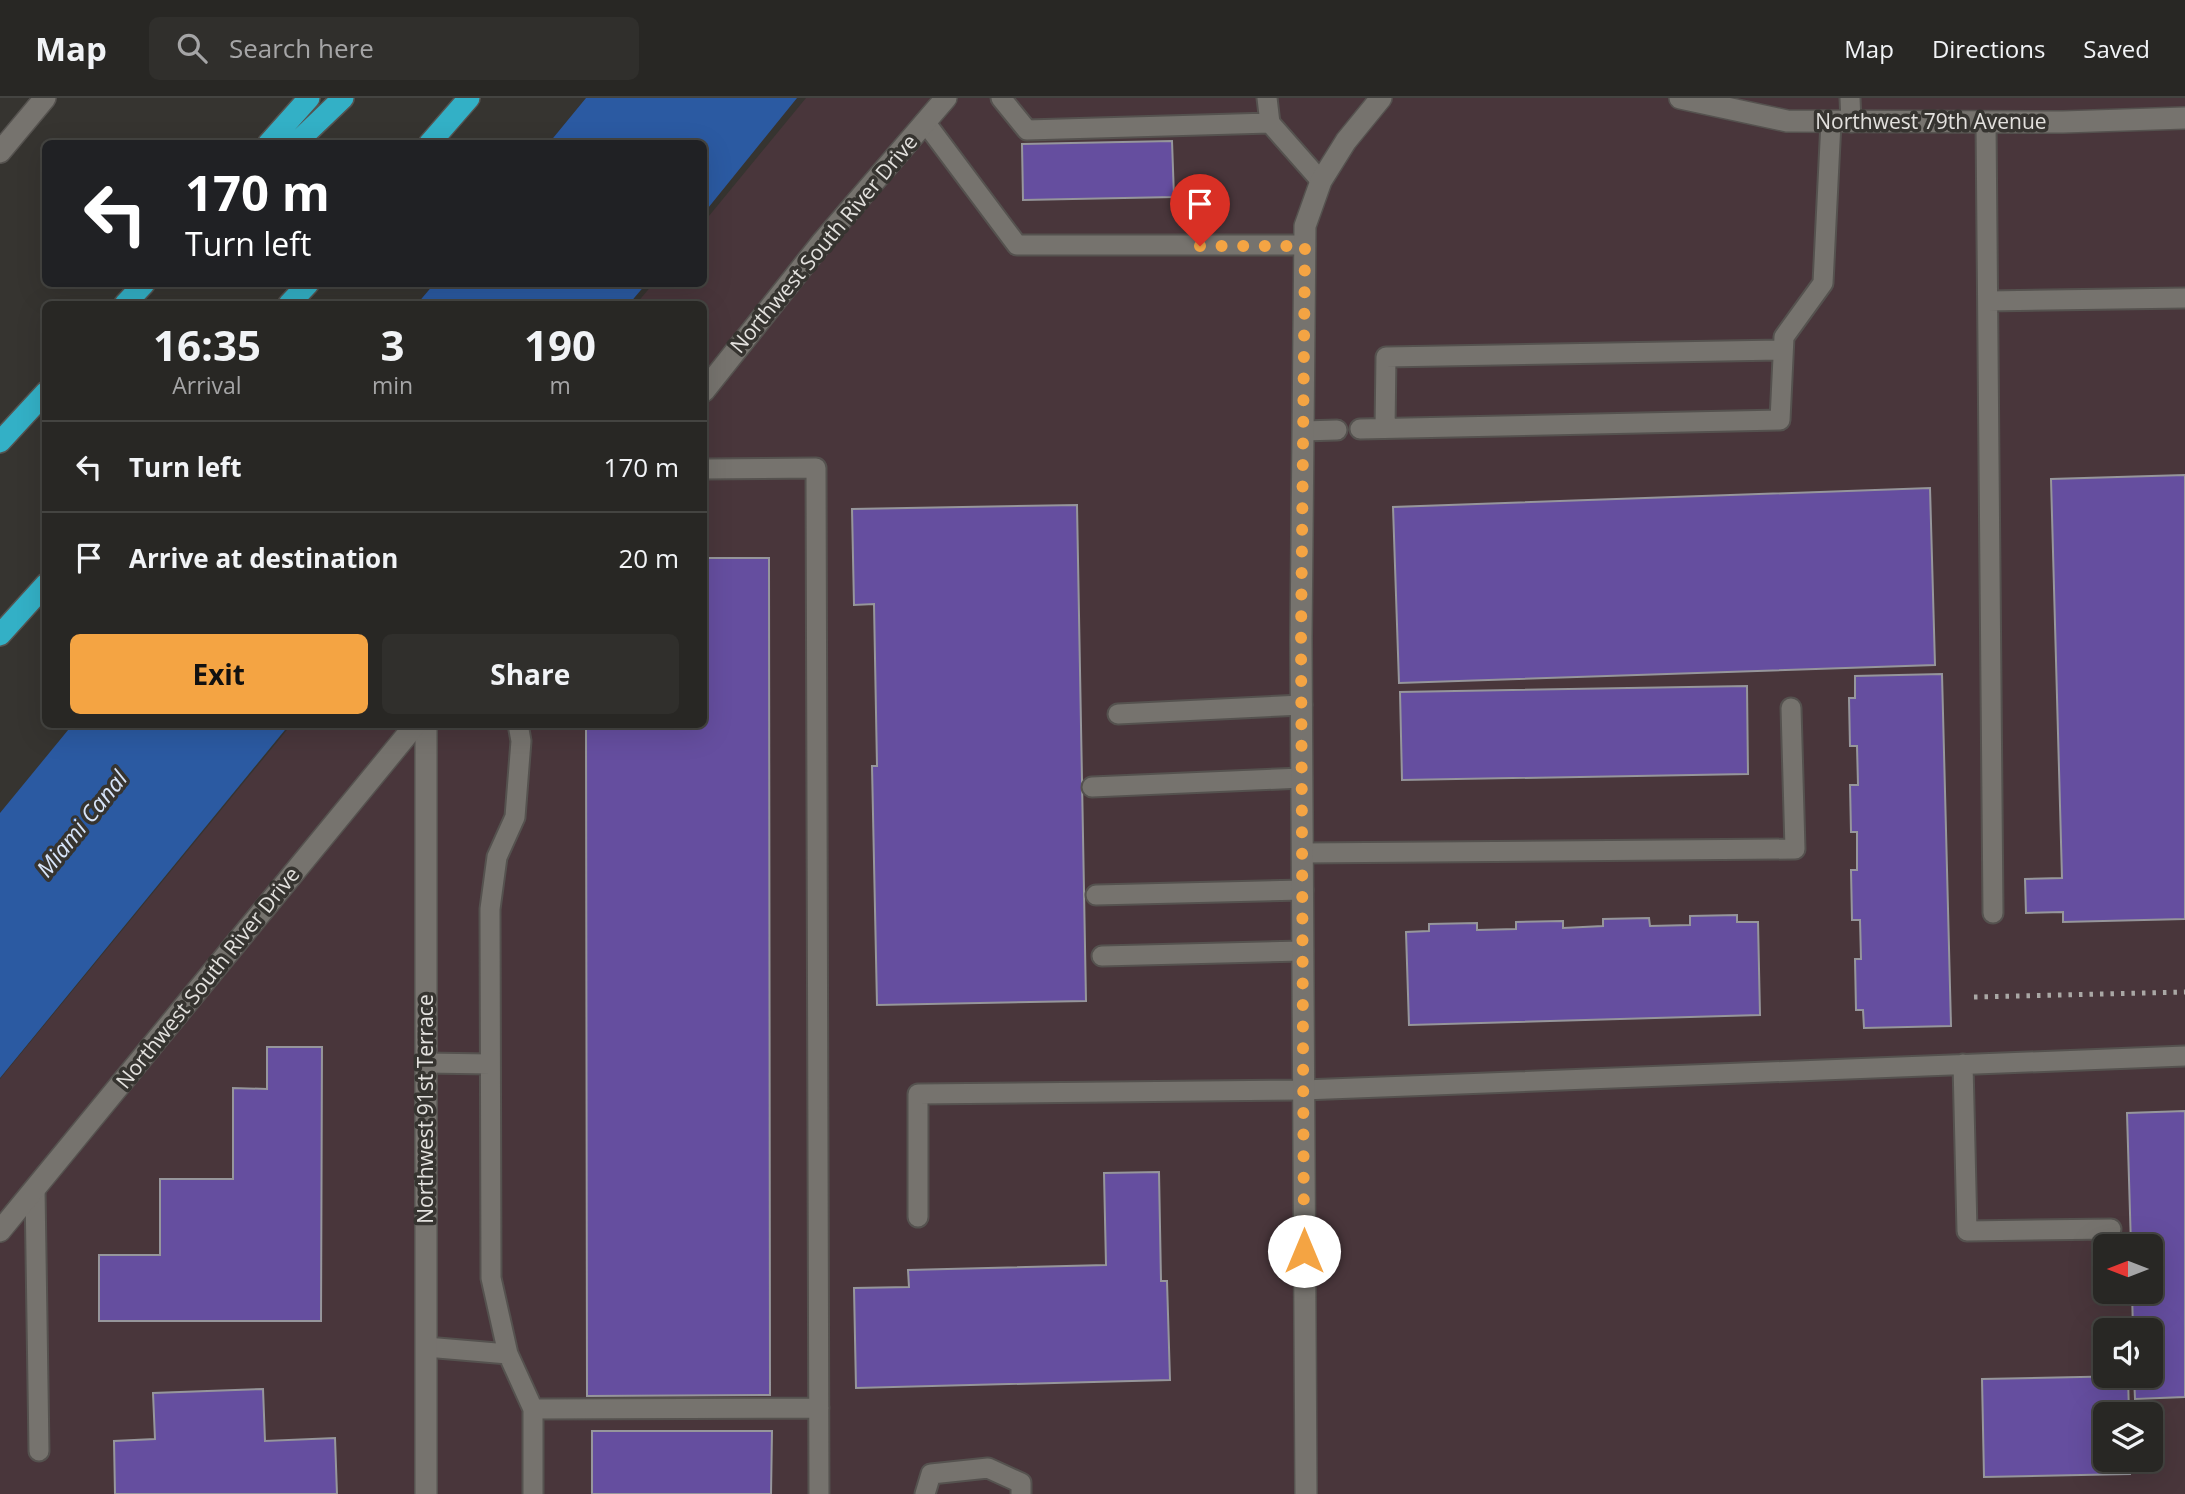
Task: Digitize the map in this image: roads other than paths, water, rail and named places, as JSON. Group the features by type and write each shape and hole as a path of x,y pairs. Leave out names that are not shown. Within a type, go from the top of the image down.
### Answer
{"highway":[{"path":"272,140 309,98"},
{"path":"299,140 343,98"},
{"path":"432,140 469,98"},
{"path":"128,301 141,287"},
{"path":"292,301 305,287"},
{"path":"0,442 42,396"},
{"path":"0,635 42,588"}],"street":[{"path":"0,152 45,98"},
{"name":"Northwest South River Drive","path":"707,387 822,241 946,98"},
{"path":"1306,1494 1302,778 1305,226 1321,181 1346,141 1381,98"},
{"name":"Northwest 79th Avenue","path":"1680,98 1787,121 1986,122 2185,118"},
{"name":"Northwest South River Drive","path":"0,1231 413,728"},
{"name":"Northwest 91st Terrace","path":"426,728 426,1494"}],"lane":[{"path":"1001,98 1027,131 1269,123"},
{"path":"1267,98 1269,123 1321,181"},
{"path":"1360,429 1780,420 1784,337 1823,283 1841,122 1850,98"},
{"path":"925,122 1017,246 1305,246"},
{"path":"1986,122 1993,914"},
{"path":"1988,301 2185,298"},
{"path":"1385,428 1385,357 1783,350"},
{"path":"1303,431 1337,430"},
{"path":"707,469 816,468 820,1494"},
{"path":"1118,714 1302,705"},
{"path":"1303,853 1795,849 1791,708"},
{"path":"518,728 522,741 515,817 497,857 489,909 491,1278 497,1316 508,1354 533,1409 533,1494"},
{"path":"1092,787 1302,778"},
{"path":"1096,895 1303,890"},
{"path":"1102,956 1303,951"},
{"path":"918,1217 918,1094 1303,1090 2185,1056"},
{"path":"426,1063 490,1064"},
{"path":"1963,1064 1967,1231 2111,1230"},
{"path":"35,1189 39,1451"},
{"path":"426,1347 508,1354"},
{"path":"533,1409 819,1408"},
{"path":"925,1494 931,1474 988,1468 1021,1483 1021,1494"}],"water":[{"path":"586,98 797,98 707,209 707,140 551,140"},
{"path":"431,287 643,287 632,301 420,301"},
{"name":"Miami Canal","path":"70,728 287,728 0,1078 0,813"}],"railway":[{"path":"1974,997 2185,992"}]}
